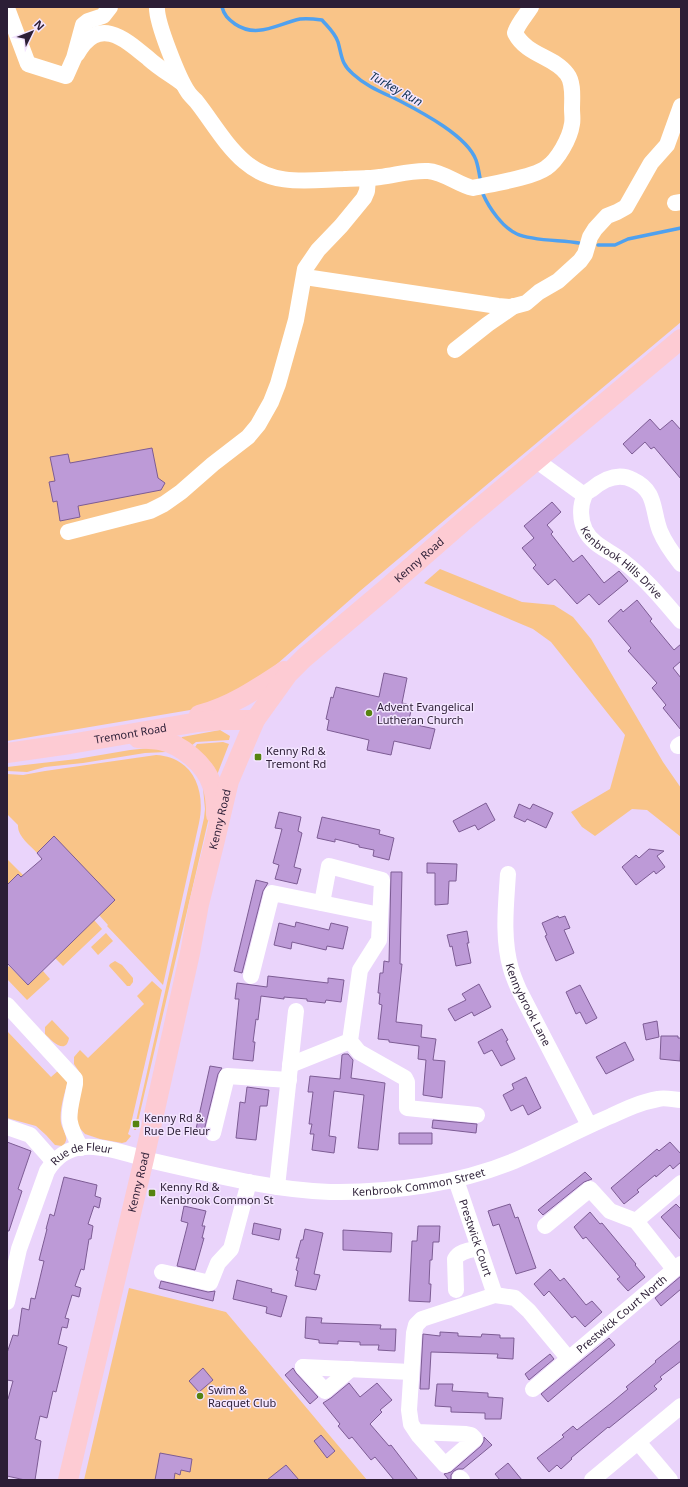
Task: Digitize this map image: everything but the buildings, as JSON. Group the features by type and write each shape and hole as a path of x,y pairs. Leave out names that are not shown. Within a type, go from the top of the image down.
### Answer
{"main road":[{"name":"Kenny Road","path":"68,1480 144,1159 190,953 199,904 230,781 255,720 288,674 304,658 465,520 681,339"},
{"path":"97,739 106,734 177,720 222,708 258,689 304,658"},
{"name":"Tremont Road","path":"7,753 198,722 255,720"},
{"path":"97,739 136,738 160,740 173,744 188,753 205,770 212,784 216,801 215,840"}],"street":[{"path":"74,58 83,26 88,21 103,16 110,7"},
{"path":"158,7 160,23 176,68 188,92 235,153 247,164 265,175 280,180 298,182 368,178 429,171 438,173 464,186 473,188 534,174 546,169 564,146 572,125 571,82 568,74 519,41 515,33 531,7"},
{"path":"7,8 22,52 28,64 66,76 79,50 94,36 111,33 135,47 183,84"},
{"path":"305,277 511,308 526,303 539,292 558,281 585,254 590,237 600,222 607,216 626,207 651,163 667,145 681,106"},
{"path":"68,532 134,516 156,508 181,492 213,464 248,437 258,425 271,402 296,320 305,277 305,269 318,250 341,226 364,198 367,191 368,178"},
{"path":"455,350 514,306"},
{"path":"537,461 584,495 602,481 613,477 624,476 641,485 648,491 652,500 657,524 663,537 681,564"},
{"name":"Kenbrook Hills Drive","path":"584,495 582,503 582,520 585,530 602,548 623,561 641,576 681,621"},
{"path":"322,903 329,866 382,880 379,940 360,970 350,1041 359,1052 405,1078 407,1086 407,1108 477,1115"},
{"name":"Kennybrook Lane","path":"508,874 505,924 506,946 511,969 519,990 589,1125"},
{"path":"252,976 272,893 380,915"},
{"path":"7,1006 75,1079 68,1120 81,1148"},
{"path":"277,1187 296,1012"},
{"path":"213,1133 227,1076 289,1072 350,1041"},
{"name":"Kenbrook Common Street","path":"144,1159 277,1187 330,1192 380,1191 456,1180 513,1161 639,1103 660,1098 681,1100"},
{"name":"Rue de Fleur","path":"7,1127 30,1135 53,1161 68,1151 81,1148 100,1148 144,1159"},
{"path":"7,1302 19,1249 46,1171 53,1161"},
{"name":"Prestwick Court","path":"456,1180 496,1296"},
{"path":"162,1272 210,1284 218,1263 231,1249 249,1182"},
{"path":"546,1226 590,1190 610,1211 636,1221 681,1183"},
{"name":"Prestwick Court North","path":"533,1389 678,1266 636,1221"},
{"path":"456,1290 455,1259 460,1254 479,1248"},
{"path":"417,1432 466,1434 474,1437 475,1439 445,1465 417,1432 411,1424 409,1410 414,1333 416,1325 422,1319 496,1296"},
{"name":"Prestwick Court North","path":"496,1296 515,1298 529,1311 568,1358"},
{"path":"351,1369 325,1391 303,1367 351,1369 411,1372"},
{"path":"592,1480 681,1406"},
{"path":"638,1442 670,1480"}],"shaded area":[{"path":"7,7 681,7 681,322 360,591 260,679 202,708 7,741"},
{"path":"440,569 522,602 554,605 573,617 591,639 663,762 681,788 681,837 647,810 632,809 595,836 582,827 571,812 610,789 625,735 551,642 533,629 424,583"},
{"path":"220,730 230,736 229,740 196,742 191,746 181,739 182,737"},
{"path":"223,742 229,744 217,775 194,749 197,744"},
{"path":"159,747 166,752 145,753 83,763 45,767 27,772 7,771 7,767 77,759 130,750"},
{"path":"156,755 169,757 188,769 194,777 198,788 201,811 163,985 107,926 108,925 99,915 115,900 54,837 37,853 22,837 18,829 18,825 7,814 7,774 23,775"},
{"path":"202,777 209,817 136,1130 134,1130 204,818 205,809"},
{"path":"7,859 23,875 21,877 18,874 7,885"},
{"path":"94,920 102,929 63,966 55,958"},
{"path":"106,933 113,941 98,955 91,947"},
{"path":"115,961 122,965 133,978 133,982 130,986 127,986 109,966"},
{"path":"9,966 28,985 43,971 50,979 27,1000 7,979 7,968"},
{"path":"152,981 162,990 128,1134 131,1136 126,1142 122,1143 100,1139 85,1134 76,1124 82,1076 74,1064 74,1057 80,1050 88,1058 144,1004 137,996"},
{"path":"52,1020 69,1038 65,1046 58,1045 45,1034 45,1027"},
{"path":"7,1031 51,1077 59,1070 68,1080 61,1112 61,1123 66,1135 66,1141 62,1146 55,1145 36,1126 7,1118"},
{"name":"Swim & Racquet Club","path":"129,1288 226,1312 367,1480 84,1480"}],"waterway":[{"name":"Turkey Run","path":"222,7 228,19 243,28 251,30 267,29 300,19 322,20 337,39 342,60 346,67 358,79 420,112 443,126 464,142 476,160 480,178"},
{"name":"Turkey Run","path":"483,194 497,217 517,234 539,239 579,243"},
{"name":"Turkey Run","path":"598,245 615,245 628,239 681,228"}],"place":[{"name":"Advent Evangelical Lutheran Church","path":"369,713"},
{"name":"Kenny Rd & Tremont Rd","path":"258,757"},
{"name":"Kenny Rd & Rue De Fleur","path":"136,1124"},
{"name":"Kenny Rd & Kenbrook Common St","path":"152,1193"},
{"name":"Swim & Racquet Club","path":"200,1396"}]}
